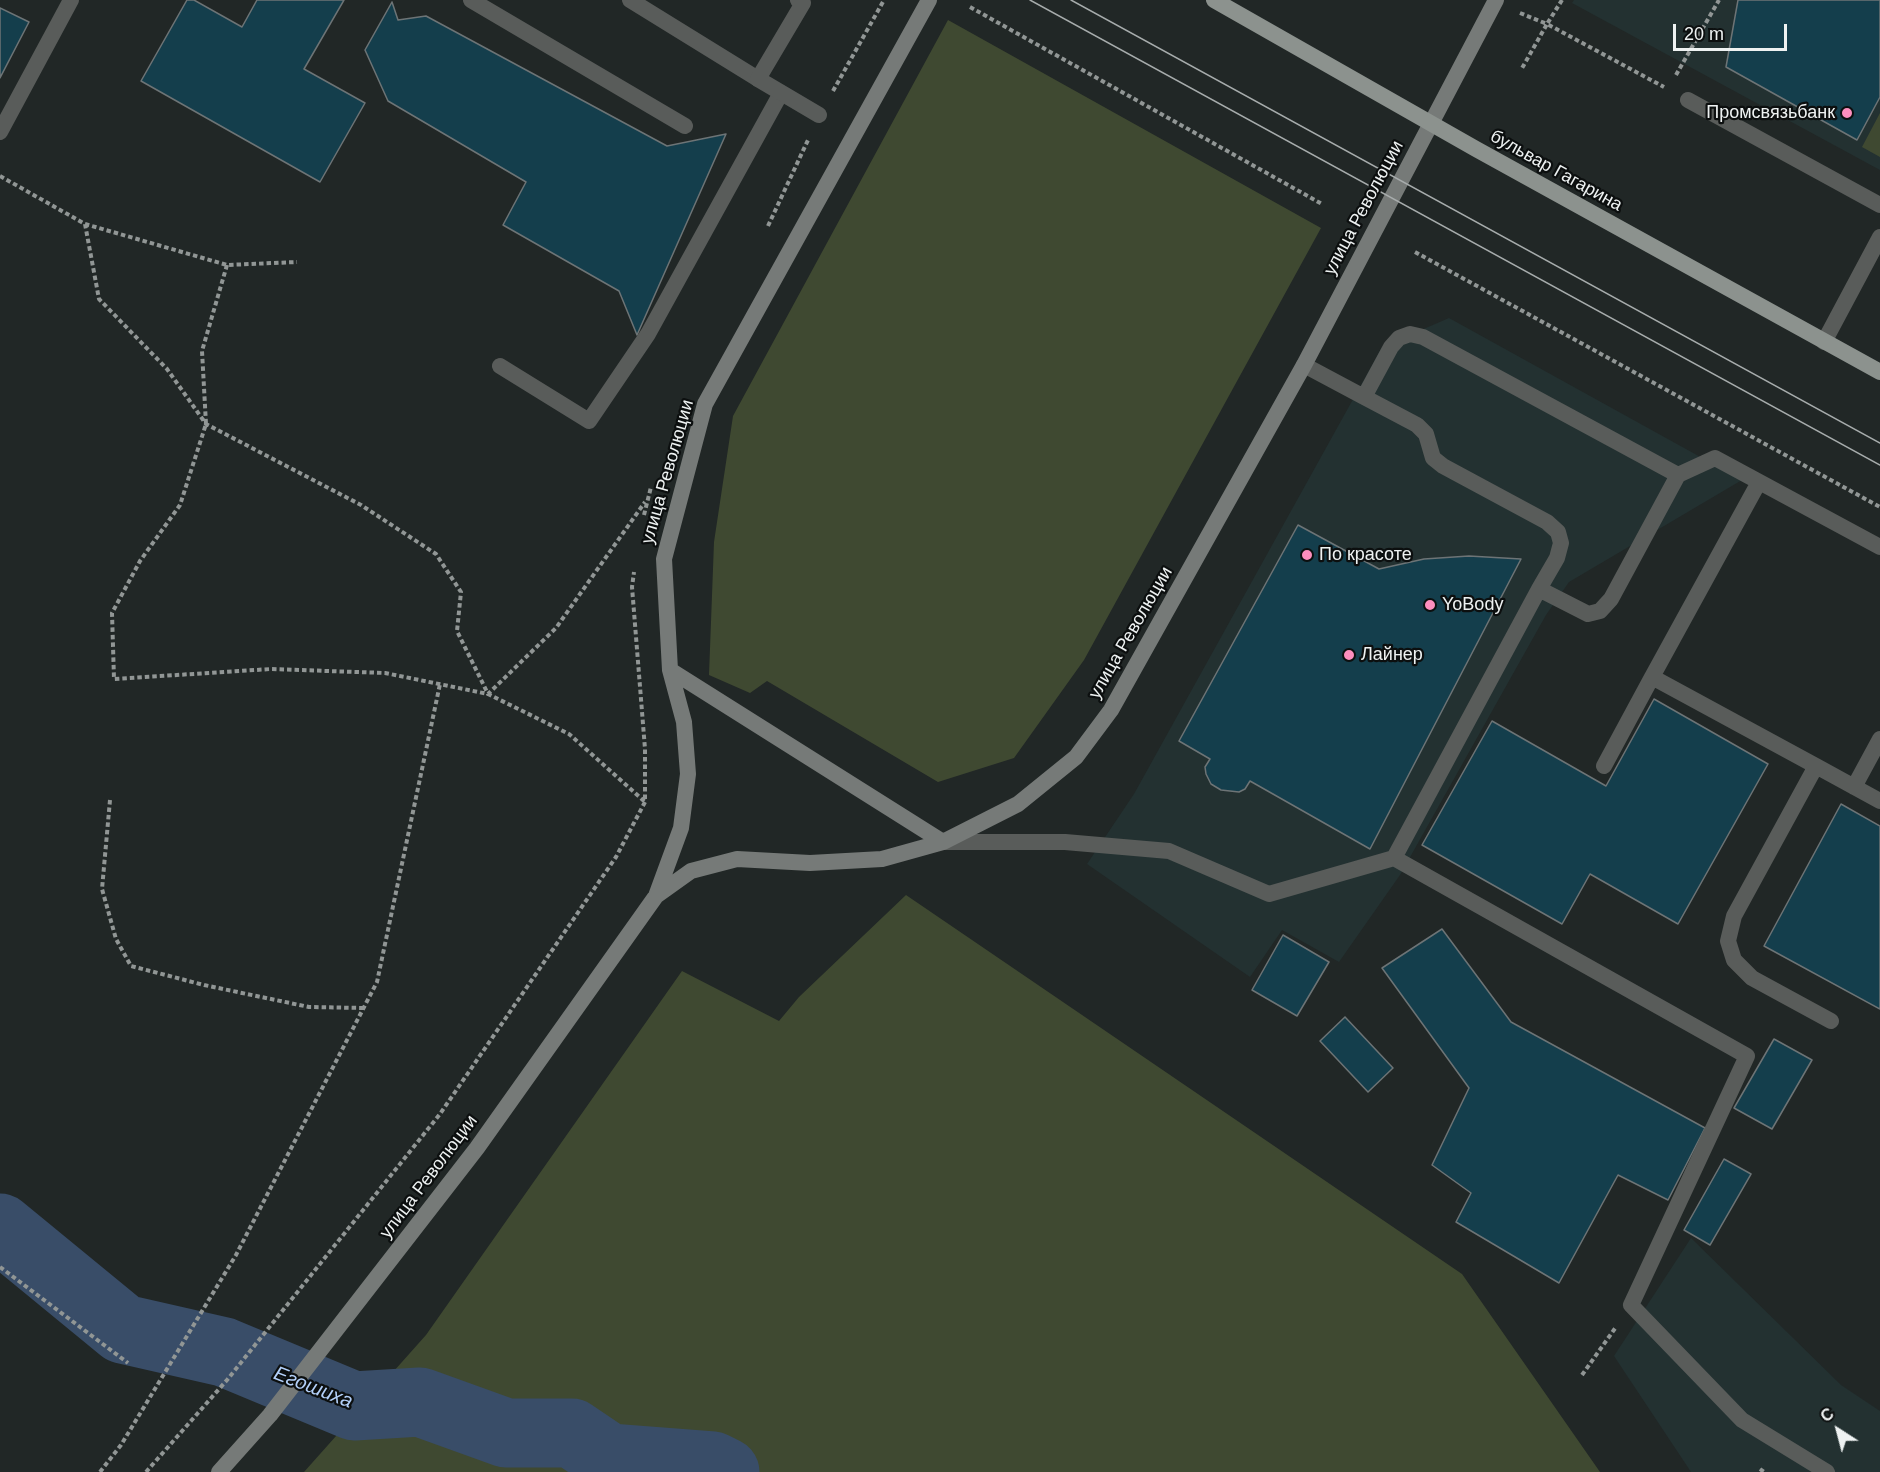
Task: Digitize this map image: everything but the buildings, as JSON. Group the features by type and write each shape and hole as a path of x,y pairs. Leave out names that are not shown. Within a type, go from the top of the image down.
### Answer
{"main road":[{"name":"улица Революции","path":"219,1472 270,1415 477,1148 656,896 681,828 688,774 684,722 670,670 664,559 705,404 929,0"},
{"name":"бульвар Гагарина","path":"1215,0 1431,123 1880,372"},
{"name":"улица Революции","path":"656,896 691,871 737,859 810,863 882,859 943,842 1018,804 1076,757 1111,710 1304,365 1497,0"},
{"path":"670,670 943,842"}],"street":[{"path":"0,132 71,0"},
{"path":"471,0 685,126"},
{"path":"630,0 758,80 819,115"},
{"path":"758,80 803,3 798,0"},
{"path":"500,366 589,421 648,334 781,93"},
{"path":"1688,100 1880,205"},
{"path":"1824,342 1880,237"},
{"path":"1364,397 1391,347 1399,338 1410,334 1423,337 1678,475"},
{"path":"1304,365 1417,425 1426,434 1433,458 1443,466 1547,522 1558,532 1562,543 1394,858"},
{"path":"1539,589 1587,614 1600,611 1611,599 1678,475 1715,458 1880,547"},
{"path":"1604,766 1759,482"},
{"path":"1652,677 1880,801"},
{"path":"1854,787 1880,739"},
{"path":"1816,766 1734,916 1728,941 1734,960 1752,978 1831,1021"},
{"path":"943,842 1065,842 1169,851 1269,894 1394,858 1747,1056 1631,1305 1742,1420 1827,1472"}],"path":[{"path":"1521,70 1562,0"},
{"path":"1668,89 1719,0"},
{"path":"970,7 1322,204"},
{"path":"1516,11 1547,24 1688,100"},
{"path":"0,176 85,224 227,266 297,262"},
{"path":"85,224 99,299 167,369 206,424 361,505 436,554 461,592 458,631 488,694"},
{"path":"1415,252 1880,507"},
{"path":"227,266 202,351 206,424 180,506 140,561 112,613 114,679 271,669 385,673 488,694 569,735 645,802"},
{"path":"488,694 556,628 646,499"},
{"path":"100,1472 121,1445 236,1255 377,982 440,684"},
{"path":"110,800 102,888 116,939 131,966 204,986 309,1007 364,1008"},
{"path":"146,1472 227,1380 440,1114 616,857"},
{"path":"0,1267 128,1363"},
{"path":"1582,1375 1631,1305"}],"shaded area":[{"path":"1574,0 1880,0 1880,170 1572,3"},
{"path":"1449,318 1742,480 1569,582 1546,615 1400,875 1339,962 1282,930 1250,977 1087,864 1134,794 1382,347"},
{"path":"1691,1238 1841,1385 1880,1411 1880,1472 1691,1472 1614,1356"}],"green space":[{"path":"948,20 1321,228 1084,660 1014,758 938,782 767,681 750,693 709,675 714,542 733,416"},
{"path":"1880,113 1880,157 1862,147"},
{"path":"906,895 1462,1274 1600,1472 304,1472 426,1335 682,971 779,1021 799,997"}],"waterway":[{"name":"Егошиха","path":"0,1228 123,1329 224,1352 354,1406 420,1402 506,1433 572,1433 609,1458 713,1466 725,1472"}],"tram line":[{"path":"1030,0 1880,465"},
{"path":"1071,0 1880,443"}],"place":[{"name":"Промсвязьбанк","path":"1847,113"},
{"name":"По красоте","path":"1307,555"},
{"name":"YoBody","path":"1430,605"},
{"name":"Лайнер","path":"1349,655"}]}
